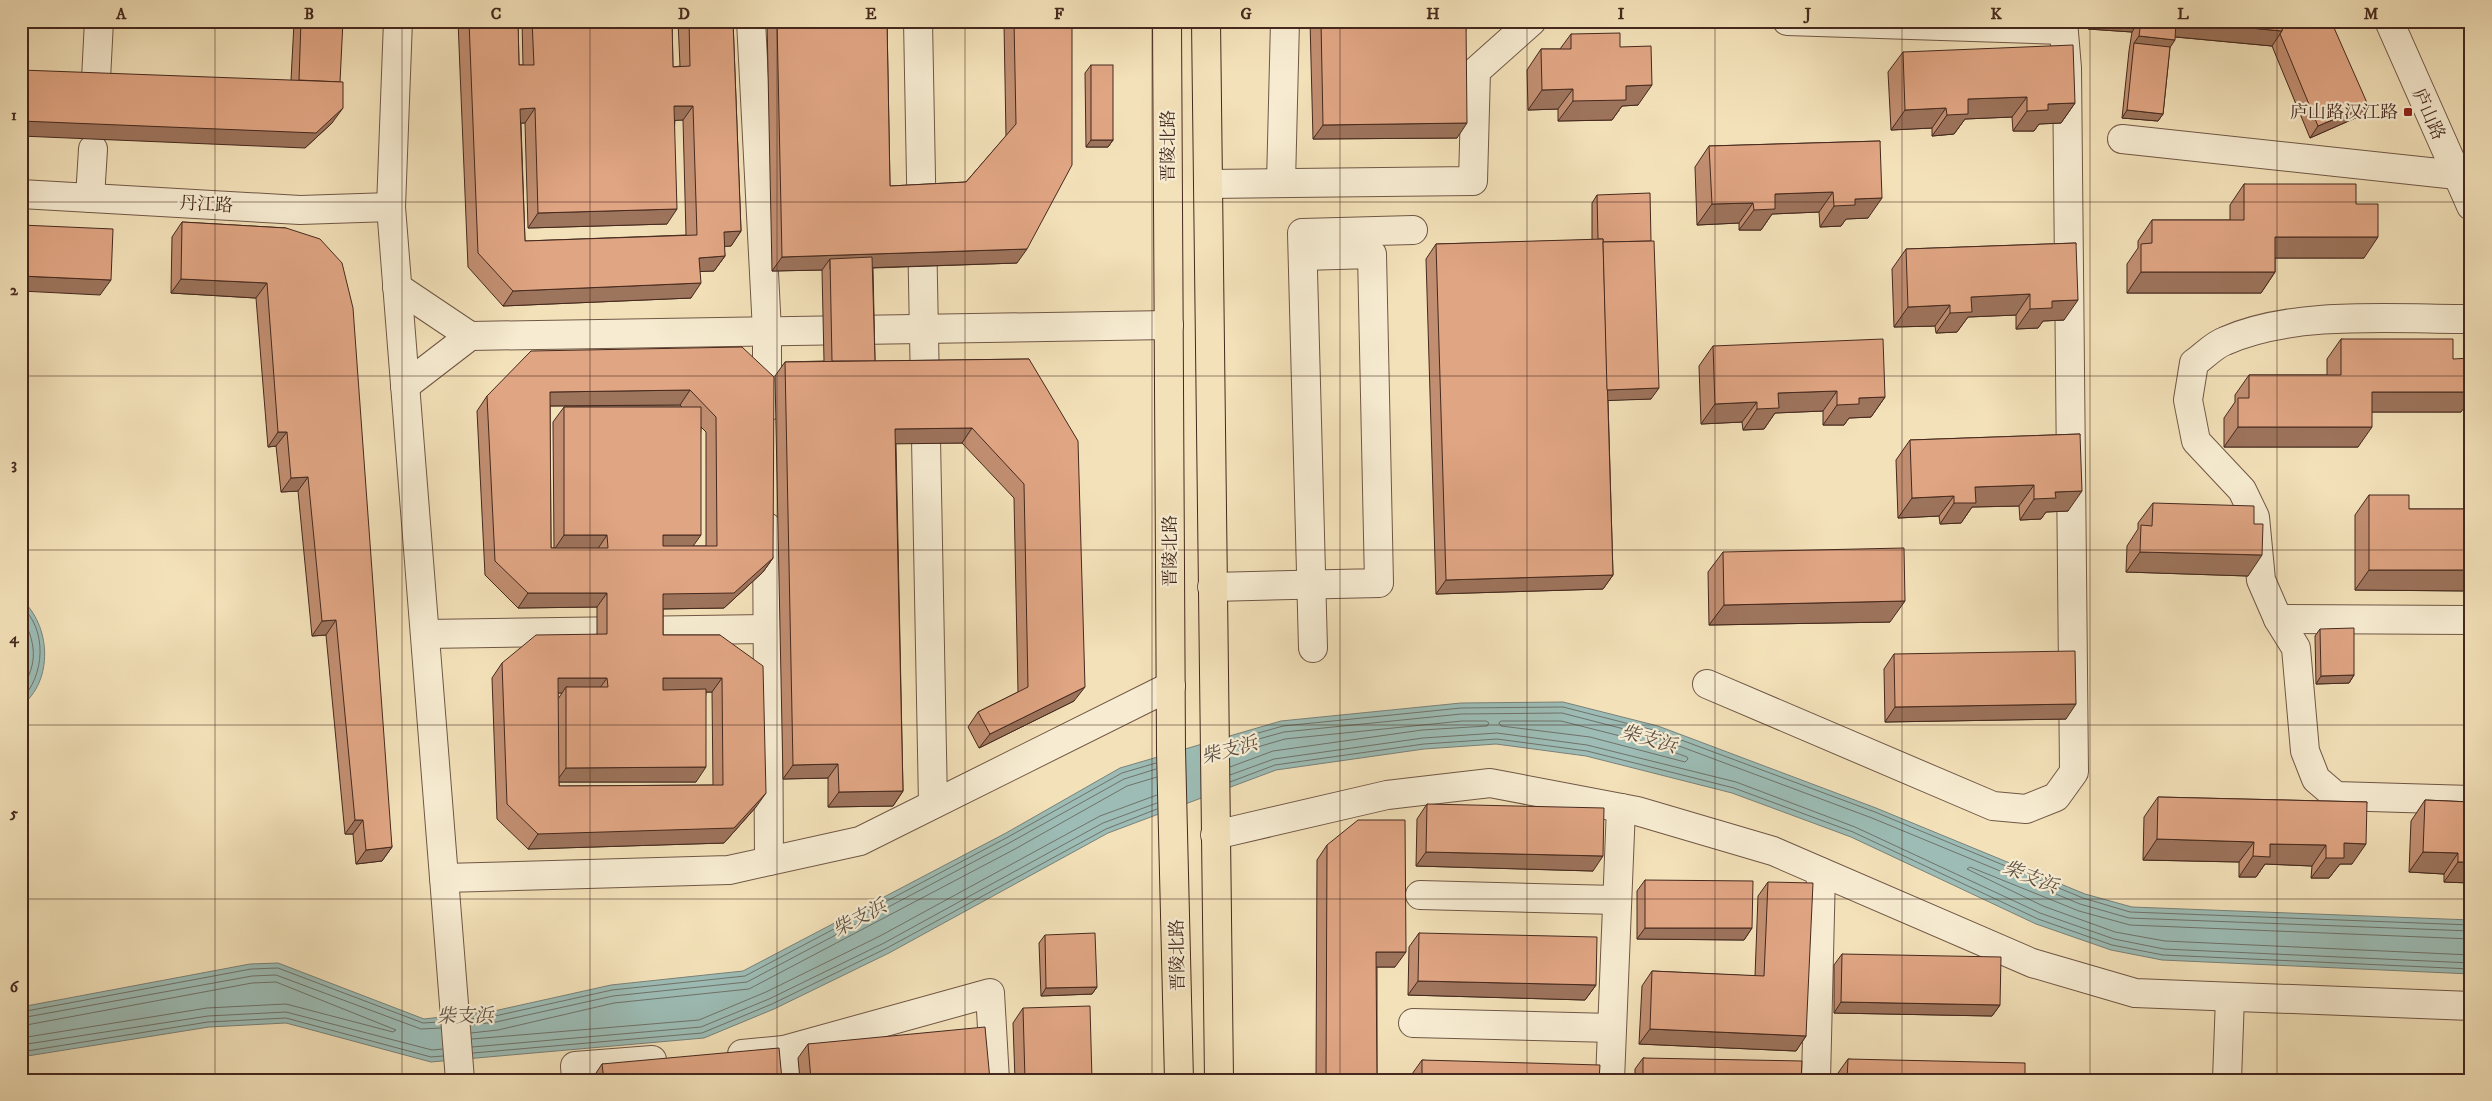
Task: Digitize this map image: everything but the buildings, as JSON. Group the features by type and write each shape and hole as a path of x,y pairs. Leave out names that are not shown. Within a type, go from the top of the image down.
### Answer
{"main road":[{"name":"晋陵北路","path":"1167,21 1171,750 1180,1080"},
{"path":"1206,21 1218,1080"}],"street":[{"path":"96,79 99,21"},
{"path":"398,21 391,207 460,1080"},
{"path":"751,21 767,331 767,430"},
{"path":"918,21 933,804"},
{"path":"1281,183 1285,21"},
{"path":"1208,184 1473,181 1476,71 1532,21"},
{"path":"1707,684 1993,806 2026,810 2056,797 2074,772 2067,68 2063,26 1787,21"},
{"name":"庐山路","path":"2389,21 2471,206"},
{"path":"2122,138 2457,175"},
{"path":"90,198 93,149"},
{"name":"丹江路","path":"21,194 300,210 391,207"},
{"path":"1312,648 1302,233 1413,230"},
{"path":"1212,587 1379,583 1372,254 1303,256"},
{"path":"397,287 470,336 1169,325"},
{"path":"2471,319 2321,320 2266,326 2223,341 2194,363 2188,400 2196,441 2242,490 2255,517 2261,580 2278,619 2296,648 2305,752 2316,779 2336,796 2471,800"},
{"path":"405,386 470,336"},
{"path":"767,500 768,861"},
{"path":"2278,619 2471,620"},
{"path":"424,634 768,629"},
{"path":"444,878 729,870 860,841 1171,686"},
{"path":"1215,835 1387,795 1490,783 1621,808 1772,851 2032,963 2135,994 2471,1006"},
{"path":"1610,1080 1621,808"},
{"path":"1816,1080 1821,872"},
{"path":"1420,895 1617,900"},
{"path":"714,1056 784,1050 990,993 995,1080"},
{"path":"2226,1080 2230,997"},
{"path":"1413,1023 1612,1028"},
{"path":"784,1050 786,1080"},
{"path":"576,1080 574,1066 674,1058"}],"water":[{"path":"21,599 31,610 38,623 45,653 39,682 32,695 21,706"},
{"name":"柴支浜","path":"1563,702 1658,726 1876,808 2085,894 2132,907 2471,920 2471,974 2162,960 2111,950 2036,924 1851,837 1732,793 1586,756 1496,744 1424,749 1276,770 1108,833 889,953 774,1009 704,1038 431,1062 286,1023 209,1027 21,1057 21,1007 250,964 278,963 424,1019 494,1011 611,985 743,971 1006,833 1120,768 1281,721 1461,703"}],"place":[{"name":"庐山路汉江路","path":"2408,112"}]}
